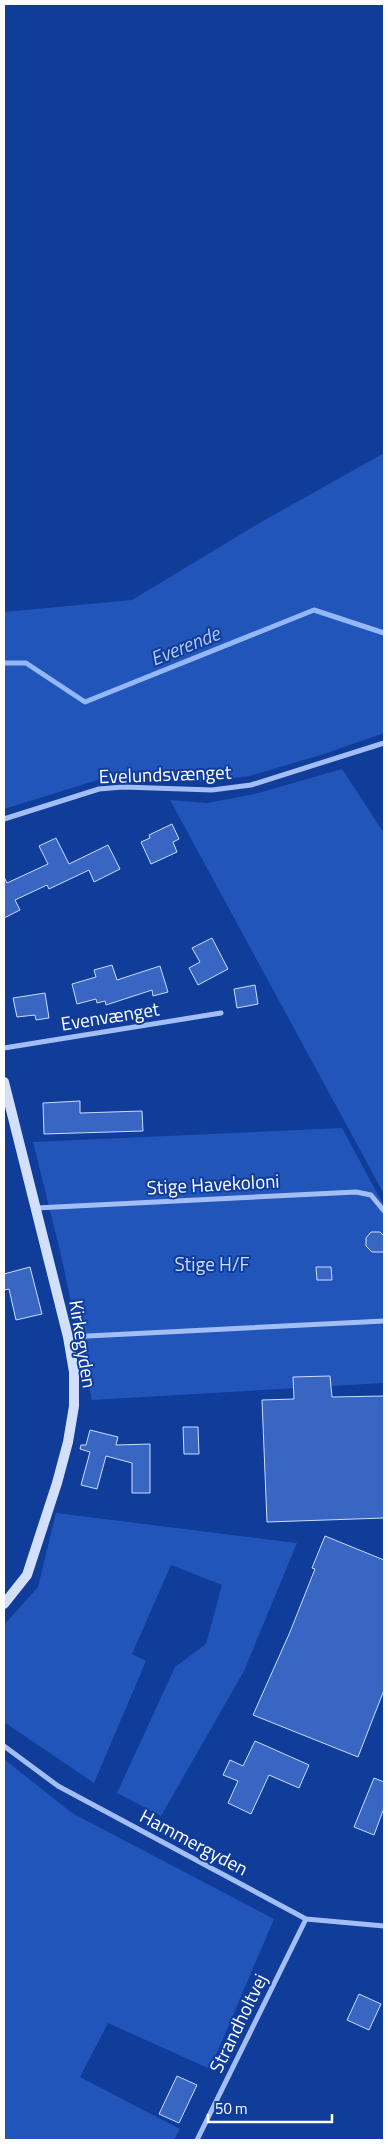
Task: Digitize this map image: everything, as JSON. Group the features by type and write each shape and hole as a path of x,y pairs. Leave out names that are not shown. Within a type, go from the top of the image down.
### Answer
{"street":[{"name":"Evelundsvænget","path":"4,819 99,789 123,787 212,790 251,785 384,744"},
{"name":"Evenvænget","path":"4,1048 221,1013"},
{"name":"Kirkegyden","path":"4,1082 68,1337 74,1372 74,1406 68,1442 57,1483 27,1575 4,1604"},
{"name":"Stige Havekoloni","path":"35,1208 356,1192 372,1195 384,1211"},
{"path":"68,1337 384,1322"},
{"name":"Hammergyden","path":"4,1746 58,1786 306,1918 384,1926"},
{"name":"Strandholtvej","path":"197,2140 306,1918"}],"green space":[{"path":"384,453 384,733 324,754 250,776 201,782 101,779 4,809 4,612 132,600 256,525"},
{"path":"342,769 384,833 384,1194 170,800 207,803 255,794"},
{"name":"Stige H/F","path":"342,1128 384,1206 384,1383 92,1400 61,1255 33,1142"},
{"path":"56,1513 297,1543 244,1671 161,1816 117,1793 175,1667 206,1644 222,1585 171,1565 132,1654 146,1661 94,1783 4,1722 4,1625 38,1587"},
{"path":"4,1759 72,1813 274,1919 210,2069 108,2023 80,2077 180,2129 174,2140 4,2140"}],"building":[{"path":"172,824 179,839 173,842 177,852 151,864 141,842 150,838 149,835"},
{"path":"56,838 69,864 108,845 120,869 94,882 89,870 49,889 47,885 15,900 20,910 4,918 4,877 7,883 48,864 39,846"},
{"path":"212,938 228,969 198,985 189,968 200,962 192,948"},
{"path":"112,965 117,980 160,966 168,992 153,996 152,990 106,1005 105,1001 97,1003 96,999 77,1004 72,984 96,977 94,970"},
{"path":"255,985 258,1004 237,1008 234,989"},
{"path":"45,993 49,1018 36,1020 35,1015 17,1017 13,998"},
{"path":"80,1101 80,1113 142,1111 143,1131 44,1134 43,1103"},
{"path":"371,1232 380,1232 384,1236 384,1252 372,1252 366,1246 366,1238"},
{"path":"30,1267 42,1314 16,1320 9,1289 4,1290 4,1274"},
{"path":"316,1267 331,1267 332,1280 317,1280"},
{"path":"330,1376 332,1397 384,1396 384,1518 267,1522 262,1400 294,1399 293,1377"},
{"path":"183,1427 198,1427 199,1454 184,1454"},
{"path":"90,1430 118,1437 116,1445 150,1444 150,1493 132,1493 132,1463 106,1456 97,1489 81,1485 90,1452 80,1449 81,1445 86,1445"},
{"path":"325,1536 384,1560 384,1690 358,1757 253,1715 290,1632 315,1569 312,1568"},
{"path":"255,1741 309,1765 299,1788 269,1775 251,1814 228,1803 238,1781 223,1775 230,1760 243,1766"},
{"path":"374,1778 384,1782 384,1808 374,1835 354,1827"},
{"path":"359,1994 381,2004 369,2030 347,2020"},
{"path":"177,2076 197,2085 179,2123 159,2114"}],"waterway":[{"name":"Everende","path":"4,663 26,663 85,702 314,610 384,633"}]}
